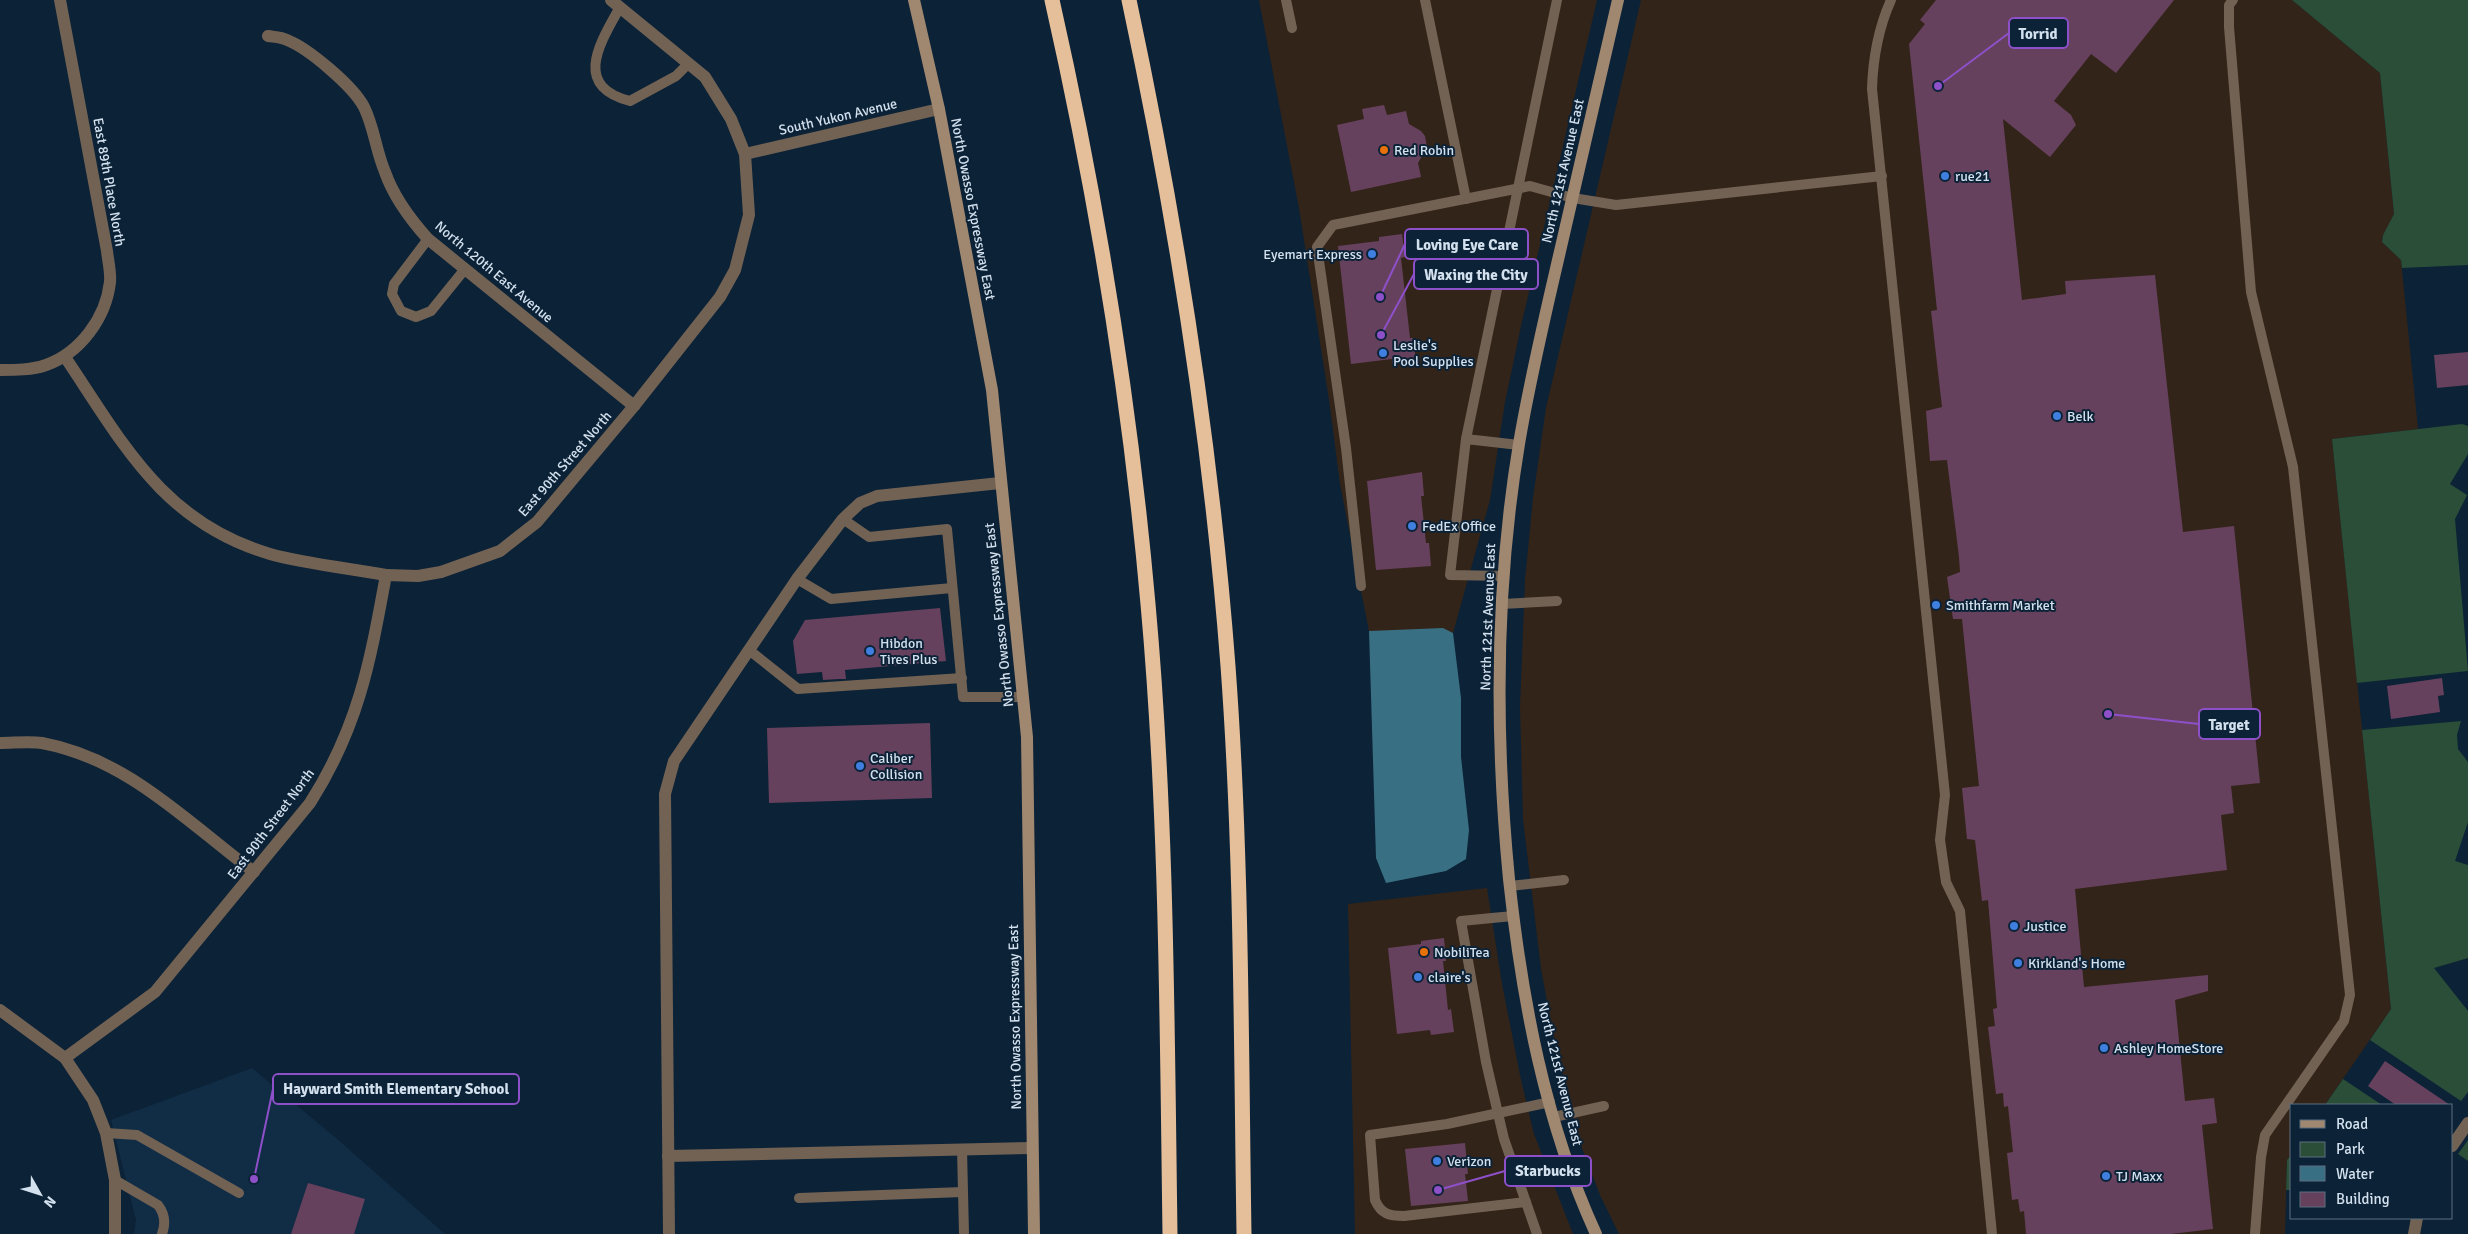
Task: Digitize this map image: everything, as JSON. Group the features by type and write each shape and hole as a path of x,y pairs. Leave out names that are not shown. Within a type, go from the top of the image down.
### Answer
{"highway":[{"path":"1052,0 1104,253 1128,426 1148,603 1160,768 1170,1234"},
{"path":"1129,0 1154,115 1176,241 1201,402 1223,603 1238,827 1244,1234"}],"street":[{"name":"East 89th Place North","path":"60,0 107,251 110,280 106,301 96,322 80,344 65,357"},
{"name":"North Owasso Expressway East","path":"914,0 939,109 992,390 1027,737 1034,1234"},
{"name":"North 121st Avenue East","path":"1596,1234 1579,1196 1554,1117 1530,1028 1510,886 1500,755 1500,650 1506,537 1519,445 1536,356 1618,0"},
{"name":"East 90th Street North","path":"65,1058 155,992 310,803 341,749 366,679 386,575 418,576 441,572 500,550 537,522 634,406 720,297 735,270 749,215 745,154 731,119 705,77 616,4"},
{"name":"North 120th East Avenue","path":"268,36 288,40 316,58 354,92 364,107 384,172 409,218 428,240 634,406"},
{"name":"South Yukon Avenue","path":"745,154 939,109"},
{"path":"0,370 44,366 65,357 134,460 170,500 205,526 242,544 271,554 386,575"},
{"path":"669,1234 665,794 674,762 797,579 844,519 860,503 877,496 1000,483"},
{"path":"0,742 41,743 82,755 115,769 144,786 185,815 254,872"},
{"path":"0,1010 65,1058 93,1100 106,1133 115,1180 115,1234"},
{"path":"2453,1145 2468,1123"},
{"path":"668,1156 1032,1148"},
{"path":"2414,1234 2417,1219"}],"lane":[{"path":"1286,0 1292,28"},
{"path":"1425,0 1466,199"},
{"path":"1504,576 1450,575 1466,439 1516,189 1557,0"},
{"path":"1892,0 1877,34 1872,65 1872,89 1945,795 1940,840 1946,882 1960,911 1992,1234"},
{"path":"2232,0 2229,5 2229,27 2251,292 2292,467 2350,996 2344,1021 2265,1134 2261,1158 2256,1234"},
{"path":"616,4 609,28 594,64 600,85 612,97 630,101 676,76 689,63"},
{"path":"1360,586 1346,448 1316,247 1333,225 1530,186 1573,198 1616,205 1882,176"},
{"path":"428,240 394,284 392,294 401,311 416,317 430,311 465,269"},
{"path":"1466,439 1519,445"},
{"path":"844,519 869,537 947,529 964,697 1023,697"},
{"path":"797,579 831,599 952,588"},
{"path":"1502,604 1557,601"},
{"path":"749,650 798,689 962,678"},
{"path":"1510,886 1564,880"},
{"path":"1513,916 1461,921 1486,1062 1504,1139 1537,1234"},
{"path":"1526,1202 1404,1216 1388,1216 1379,1209 1375,1200 1370,1135 1498,1114 1550,1102"},
{"path":"1554,1117 1604,1106"},
{"path":"106,1133 137,1135 239,1193"},
{"path":"962,1149 964,1234"},
{"path":"115,1180 158,1204 165,1220 162,1234"},
{"path":"799,1198 963,1192"}],"shaded area":[{"path":"1259,0 1597,0 1521,326 1505,402 1490,500 1453,633 1369,631 1340,484 1299,208"},
{"name":"Smithfarm Market","path":"1641,0 2292,0 2380,73 2394,214 2383,235 2382,242 2401,260 2418,429 2332,439 2391,1009 2326,1104 2290,1104 2290,1156 2287,1160 2285,1234 1619,1234 1600,1195 1580,1143 1556,1048 1541,969 1523,819 1520,707 1525,580 1533,498 1546,408"},
{"path":"1487,888 1502,984 1534,1134 1573,1234 1355,1234 1348,904"},
{"path":"252,1068 336,1138 445,1234 134,1234 136,1220 111,1120"}],"green space":[{"path":"2292,0 2468,0 2468,265 2402,268 2401,260 2382,242 2383,235 2394,214 2380,73"},
{"path":"2462,424 2468,426 2468,454 2450,484 2467,495 2455,519 2468,671 2357,683 2332,439"},
{"path":"2461,721 2457,735 2458,749 2468,762 2468,822 2455,861 2468,865 2468,958 2434,968 2468,1011 2468,1092 2461,1101 2370,1040 2391,1009 2362,730"},
{"path":"2343,1079 2380,1104 2326,1104"},
{"path":"2468,1140 2468,1161 2458,1154"},
{"path":"2290,1156 2290,1190 2286,1190 2287,1160"}],"water":[{"path":"1443,628 1453,633 1461,698 1461,757 1469,830 1466,859 1446,871 1386,883 1376,858 1369,631"}],"building":[{"path":"1936,0 2174,0 2116,73 2091,54 2054,101 2071,115 2076,125 2050,157 2003,119 2022,300 2066,294 2065,281 2155,275 2183,532 2234,526 2260,783 2231,786 2234,813 2221,815 2227,870 2075,889 2084,987 2208,975 2208,991 2175,1000 2185,1101 2214,1098 2217,1123 2202,1125 2213,1229 2171,1234 2026,1234 2024,1211 2020,1212 2018,1199 2012,1200 2007,1153 2013,1152 2008,1106 2004,1107 2003,1093 1996,1094 1988,1027 1995,1026 1993,1009 1997,1008 1988,900 1982,901 1975,840 1967,839 1962,788 1979,786 1962,619 1953,619 1947,577 1960,572 1959,557 1947,460 1930,461 1926,411 1942,407 1931,311 1937,310 1909,44 1925,24 1920,20"},
{"name":"Red Robin","path":"1384,105 1387,115 1406,111 1409,124 1421,131 1425,136 1427,147 1418,163 1421,177 1351,192 1337,125 1364,119 1362,109"},
{"path":"1402,234 1405,257 1401,258 1410,338 1413,338 1416,361 1392,364 1392,359 1351,364 1338,246 1379,241 1379,237"},
{"path":"2468,352 2468,385 2437,388 2434,355"},
{"path":"1422,472 1424,496 1421,496 1426,543 1429,543 1431,566 1376,570 1367,481"},
{"name":"Hibdon Tires Plus","path":"940,608 946,661 845,670 846,679 823,680 822,672 797,674 793,641 805,620"},
{"path":"2442,678 2444,695 2438,696 2440,712 2391,719 2387,686"},
{"name":"Caliber Collision","path":"930,723 932,798 769,803 767,728"},
{"path":"1444,938 1446,961 1443,961 1448,1010 1451,1009 1454,1032 1431,1035 1430,1030 1397,1034 1388,948 1421,944 1421,941"},
{"path":"2385,1061 2449,1104 2395,1104 2368,1086"},
{"path":"1465,1143 1468,1174 1465,1174 1468,1201 1411,1206 1405,1149"},
{"path":"308,1183 365,1199 354,1234 291,1234"}],"place":[{"name":"Torrid","path":"1938,86"},
{"name":"Red Robin","path":"1384,150"},
{"name":"rue21","path":"1945,176"},
{"name":"Eyemart Express","path":"1372,254"},
{"name":"Loving Eye Care","path":"1380,297"},
{"name":"Waxing the City","path":"1381,335"},
{"name":"Leslie's Pool Supplies","path":"1383,353"},
{"name":"Belk","path":"2057,416"},
{"name":"FedEx Office","path":"1412,526"},
{"name":"Smithfarm Market","path":"1936,605"},
{"name":"Hibdon Tires Plus","path":"870,651"},
{"name":"Target","path":"2108,714"},
{"name":"Caliber Collision","path":"860,766"},
{"name":"Justice","path":"2014,926"},
{"name":"NobiliTea","path":"1424,952"},
{"name":"Kirkland's Home","path":"2018,963"},
{"name":"claire's","path":"1418,977"},
{"name":"Ashley HomeStore","path":"2104,1048"},
{"name":"Verizon","path":"1437,1161"},
{"name":"TJ Maxx","path":"2106,1176"},
{"name":"Hayward Smith Elementary School","path":"254,1179"},
{"name":"Starbucks","path":"1438,1190"}]}
